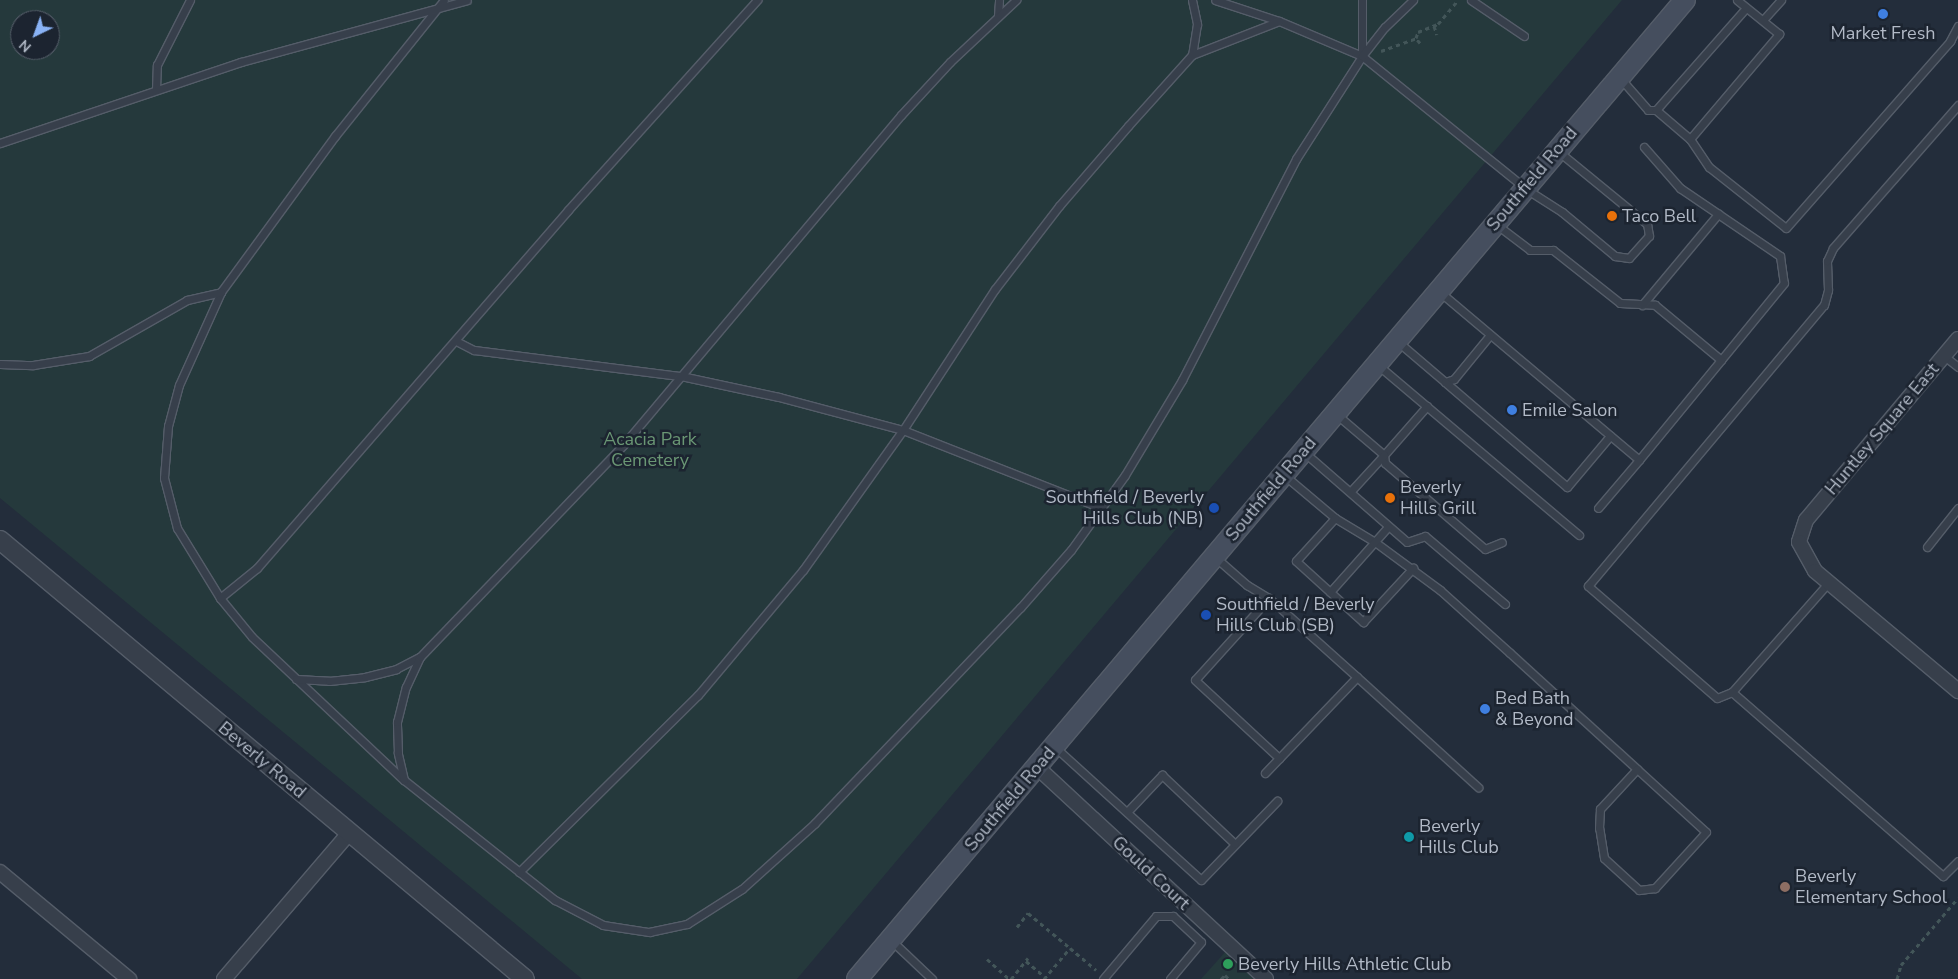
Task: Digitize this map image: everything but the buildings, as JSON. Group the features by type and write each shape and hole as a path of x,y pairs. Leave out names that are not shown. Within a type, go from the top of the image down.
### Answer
{"main road":[{"name":"Southfield Road","path":"857,979 1526,189 1618,76 1685,0"}],"street":[{"name":"Huntley Square East","path":"1828,582 1807,561 1802,550 1800,534 1806,520 1958,339"},
{"name":"Beverly Road","path":"0,540 524,979"},
{"path":"1828,582 1958,691"},
{"name":"Gould Court","path":"1037,767 1266,979"},
{"path":"224,979 349,833"},
{"path":"0,872 129,979"}],"lane":[{"path":"156,90 157,65 190,0"},
{"path":"444,0 336,136 221,292 179,384 168,426 164,478 176,528 220,598 252,636 296,679 404,780 555,900 603,925 649,932 687,924 742,888 815,823 1020,608 1070,550 1125,475 1182,380 1296,159 1362,56 1385,27 1413,0"},
{"path":"0,144 156,90 437,7 467,0"},
{"path":"220,598 257,568 694,66 757,0"},
{"path":"998,15 999,0"},
{"path":"296,679 329,681 365,677 396,670 420,656 587,484 681,376 901,115 998,15 1016,0"},
{"path":"1192,0 1197,24 1192,55"},
{"path":"1214,0 1279,21 1362,56 1526,189 1562,212 1615,256 1629,258 1643,246 1649,236 1647,224 1556,150"},
{"path":"1362,0 1362,56"},
{"path":"1471,0 1524,36"},
{"path":"1690,139 1779,34 1737,0"},
{"path":"1763,20 1781,0"},
{"path":"1656,110 1746,8"},
{"path":"519,872 698,696 804,570 902,430 995,289 1059,206 1192,55 1279,21"},
{"path":"1618,76 1648,110 1656,110 1690,139 1710,167 1786,228 1950,41 1958,26"},
{"path":"1828,582 1732,692 1717,698 1588,586 1824,305 1828,290 1826,260 1833,248 1958,106"},
{"path":"1598,508 1784,283 1780,256 1680,188 1644,147"},
{"path":"1642,305 1718,214"},
{"path":"1495,224 1530,250 1553,250 1620,303 1654,305 1721,360"},
{"path":"1439,291 1639,460"},
{"path":"0,364 33,365 90,356 187,300 221,292"},
{"path":"1445,382 1454,379 1490,335"},
{"path":"456,341 474,350 681,376 779,397 902,430 1101,508"},
{"path":"1397,341 1567,487 1610,436"},
{"path":"1944,356 1958,367"},
{"path":"1378,364 1579,535"},
{"path":"1350,492 1427,406"},
{"path":"1336,413 1384,455 1385,463 1485,549 1502,542"},
{"path":"1304,451 1406,542 1425,536 1505,604"},
{"path":"1284,475 1335,518 1413,568 1637,769 1706,832 1655,888 1639,890 1604,858 1599,828 1600,809 1637,769"},
{"path":"1927,547 1958,508"},
{"path":"1335,518 1296,561 1362,622 1413,568"},
{"path":"1330,592 1388,527"},
{"path":"1214,556 1247,585 1269,598 1478,787"},
{"path":"1269,598 1195,680 1279,758"},
{"path":"404,780 398,753 397,722 406,687 420,656"},
{"path":"1265,773 1308,732 1357,677"},
{"path":"1732,692 1943,876 1958,861"},
{"path":"1054,746 1128,811 1201,880 1277,801"},
{"path":"1128,811 1162,775 1236,844"},
{"path":"1104,978 1156,916 1173,916 1201,942 1170,979"},
{"path":"890,939 932,979"}],"path":[{"path":"1416,38 1418,32 1434,26 1458,0"},
{"path":"1434,26 1437,35"},
{"path":"1362,56 1416,38"},
{"path":"1416,38 1420,43"},
{"path":"1897,979 1901,965 1958,898"},
{"path":"1017,927 1028,913 1104,978"},
{"path":"987,960 1010,979 1027,959 1045,978 1070,948"},
{"path":"1222,979 1225,975 1229,979"}],"green space":[{"name":"Acacia Park Cemetery","path":"0,0 1622,0 797,979 582,979 0,498"},
{"name":"Beverly Hills Athletic Club","path":"1227,950 1257,979 1201,979"}],"place":[{"name":"Market Fresh","path":"1883,14"},
{"name":"Taco Bell","path":"1612,216"},
{"name":"Emile Salon","path":"1512,410"},
{"name":"Beverly Hills Grill","path":"1390,498"},
{"name":"Southfield / Beverly Hills Club (NB)","path":"1214,508"},
{"name":"Southfield / Beverly Hills Club (SB)","path":"1206,615"},
{"name":"Bed Bath & Beyond","path":"1485,709"},
{"name":"Beverly Hills Club","path":"1409,837"},
{"name":"Beverly Elementary School","path":"1785,887"},
{"name":"Beverly Hills Athletic Club","path":"1228,964"}]}
